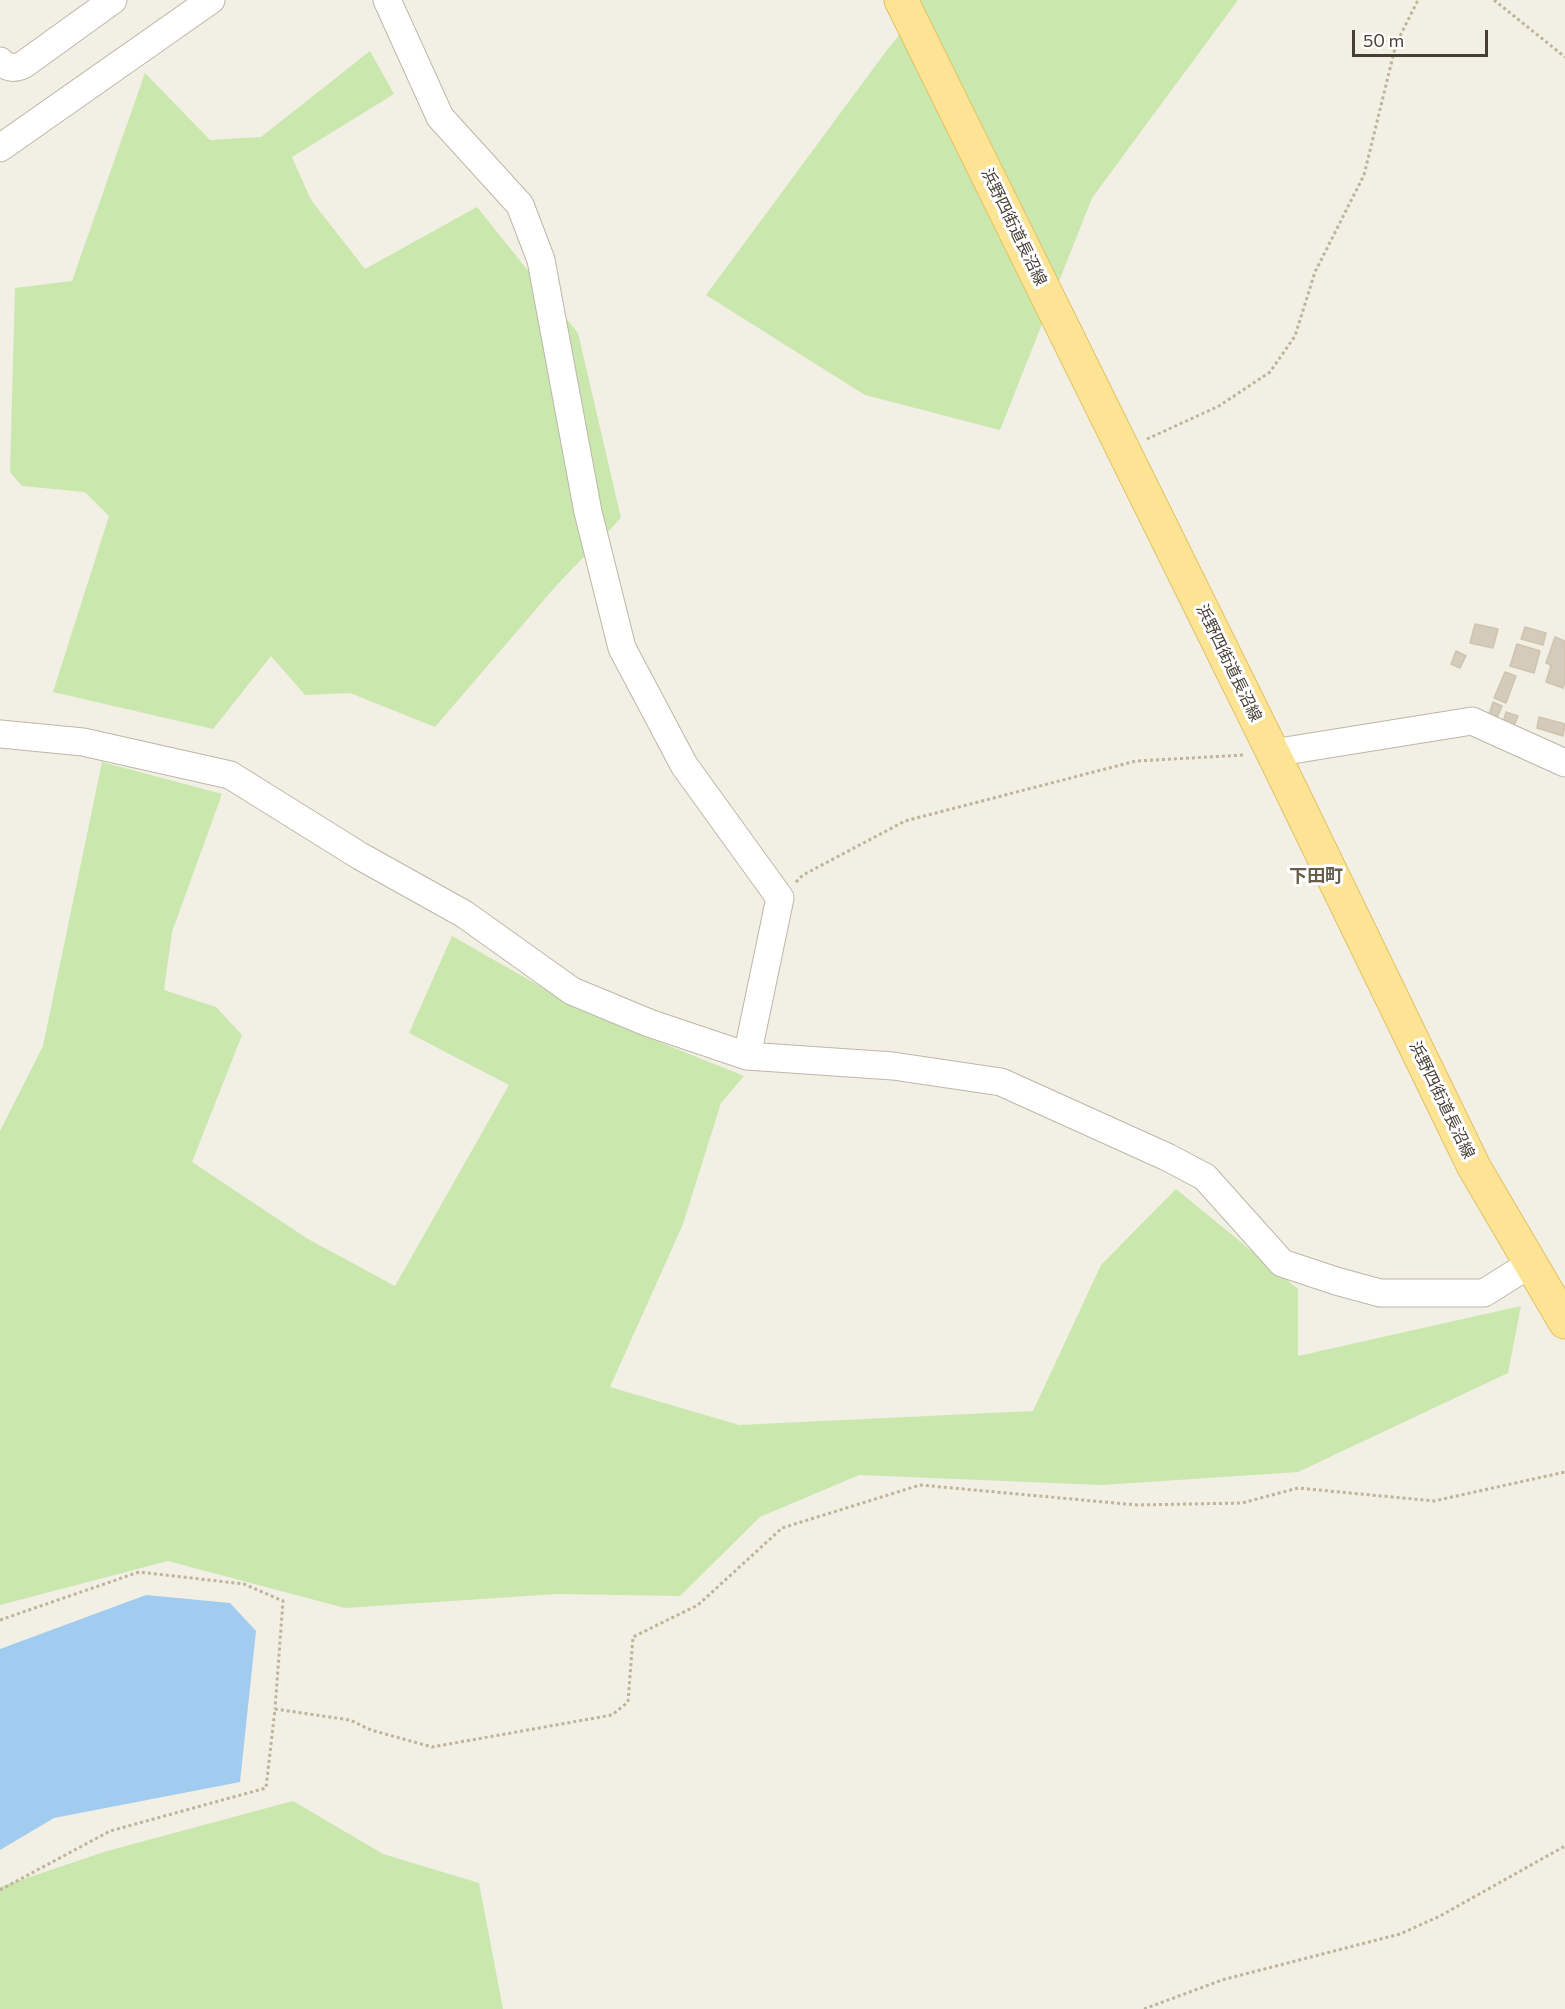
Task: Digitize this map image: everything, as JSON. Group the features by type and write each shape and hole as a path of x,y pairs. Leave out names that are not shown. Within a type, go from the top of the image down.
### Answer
{"main road":[{"name":"浜野四街道長沼線","path":"901,0 1273,753 1474,1167 1565,1322"}],"street":[{"path":"0,61 5,66 16,68 113,0"},
{"path":"0,148 173,10 211,0"},
{"path":"387,0 440,117 520,205 541,260 588,512 622,648 684,765 780,898 747,1056"},
{"path":"1273,753 1472,721 1565,763"},
{"path":"0,735 83,742 230,775 360,856 464,914 572,991 649,1023 747,1056 893,1066 1001,1082 1167,1157 1205,1177 1282,1263 1380,1293 1484,1293 1530,1264"}],"path":[{"path":"1124,450 1219,406 1270,372 1295,336 1315,272 1364,175 1396,44 1418,0"},
{"path":"1494,0 1565,57"},
{"path":"780,898 803,874 905,821 1136,761 1273,753"},
{"path":"275,1709 350,1719 371,1730 432,1747 612,1715 628,1702 633,1637 698,1605 782,1528 920,1485 1137,1505 1242,1503 1298,1488 1434,1501 1565,1472"},
{"path":"0,1620 139,1572 244,1584 283,1601 275,1709 266,1788 110,1831 0,1890"},
{"path":"1144,2009 1222,1980 1400,1934 1440,1916 1565,1846"}],"green space":[{"path":"920,0 1238,0 1092,198 1000,430 865,395 706,295 922,6"},
{"path":"370,51 394,94 292,157 311,200 365,269 477,207 578,333 621,518 555,587 435,727 350,693 305,695 271,656 213,729 53,692 109,516 85,492 22,486 10,472 15,288 72,281 145,73 210,140 261,137"},
{"path":"102,762 222,794 172,932 164,990 216,1007 242,1035 192,1162 308,1239 395,1286 509,1085 409,1033 452,936 587,1013 744,1076 721,1103 683,1224 610,1387 739,1425 1033,1411 1101,1265 1176,1189 1298,1289 1298,1356 1521,1306 1508,1373 1298,1472 1102,1485 859,1475 760,1517 680,1596 557,1594 345,1608 168,1561 0,1605 0,1131 43,1046"},
{"path":"293,1801 383,1854 479,1883 503,2009 0,2009 0,1887 107,1851"}],"water":[{"path":"146,1595 230,1603 256,1631 240,1782 54,1818 0,1850 0,1649"}],"building":[{"path":"1475,624 1498,629 1493,648 1470,643"},
{"path":"1525,627 1546,633 1543,645 1521,639"},
{"path":"1555,637 1565,641 1563,688 1546,682 1551,665 1546,663"},
{"path":"1517,644 1540,651 1534,673 1510,666"},
{"path":"1456,651 1466,656 1460,668 1451,664"},
{"path":"1505,672 1516,676 1506,703 1494,698"},
{"path":"1493,702 1502,706 1497,718 1489,715"},
{"path":"1506,712 1518,716 1514,726 1503,722"},
{"path":"1539,717 1565,724 1563,736 1537,728"}],"district":[{"name":"下田町","path":"1316,876"}]}
